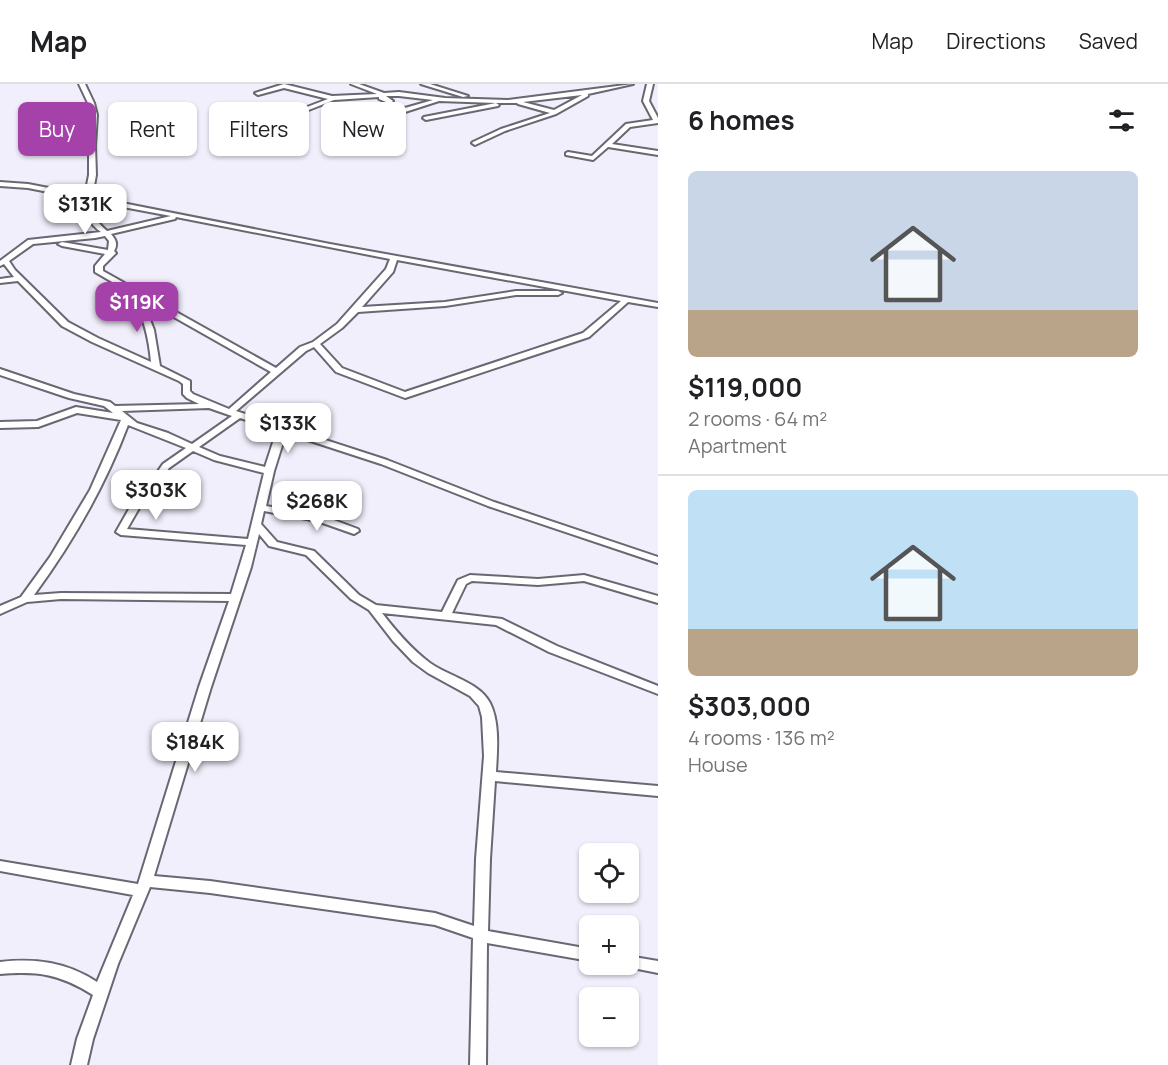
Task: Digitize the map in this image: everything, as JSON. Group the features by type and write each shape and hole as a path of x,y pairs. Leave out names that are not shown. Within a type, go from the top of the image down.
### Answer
{"street":[{"path":"82,84 94,104 96,122 92,146 94,168 87,210 94,222 112,239 112,253 99,266 99,272 277,372"},
{"path":"354,84 385,95"},
{"path":"424,84 480,100"},
{"path":"426,118 508,102 591,92 630,84"},
{"path":"568,154 591,158 628,125 657,121 646,101 650,84"},
{"path":"258,93 283,86 332,99"},
{"path":"475,143 503,130 554,112 591,92"},
{"path":"385,95 381,98 390,101 385,106 404,110 445,100"},
{"path":"309,108 332,99 385,95 508,102"},
{"path":"517,101 554,112"},
{"path":"607,145 658,153"},
{"path":"0,184 19,185 658,305"},
{"path":"182,216 106,234 28,243 2,262 65,324 186,381 189,395 211,406 384,462 491,504 658,560"},
{"path":"51,241 112,253"},
{"path":"253,542 121,532 138,502 166,466 233,415 303,349 316,345 334,331 390,270 394,257"},
{"path":"0,281 15,275"},
{"path":"135,293 142,305 154,348 156,367"},
{"path":"353,310 445,304 516,293 603,296"},
{"path":"316,345 339,370 405,394 586,335 626,300"},
{"path":"0,372 72,396 107,404 123,419"},
{"path":"114,409 211,406"},
{"path":"0,425 38,424 76,410 123,419 193,446 217,458 269,471"},
{"path":"25,599 57,554 107,468 115,453 123,419"},
{"path":"79,1065 101,992 144,886 205,687 253,542 269,471 282,430"},
{"path":"262,508 319,518 354,531"},
{"path":"257,525 273,544 310,553 355,597 373,608 389,630 417,659 435,672 476,694 483,701 490,722 480,935 478,1065"},
{"path":"445,616 462,582 470,578 538,582 584,578 658,600"},
{"path":"0,610 25,599 85,596 236,598"},
{"path":"373,608 498,622 553,649 658,690"},
{"path":"488,776 658,791"},
{"path":"0,866 144,886 210,887 435,919 480,935 579,953"},
{"path":"639,964 658,967"},
{"path":"0,968 27,965 54,968 83,980 101,992"}]}
